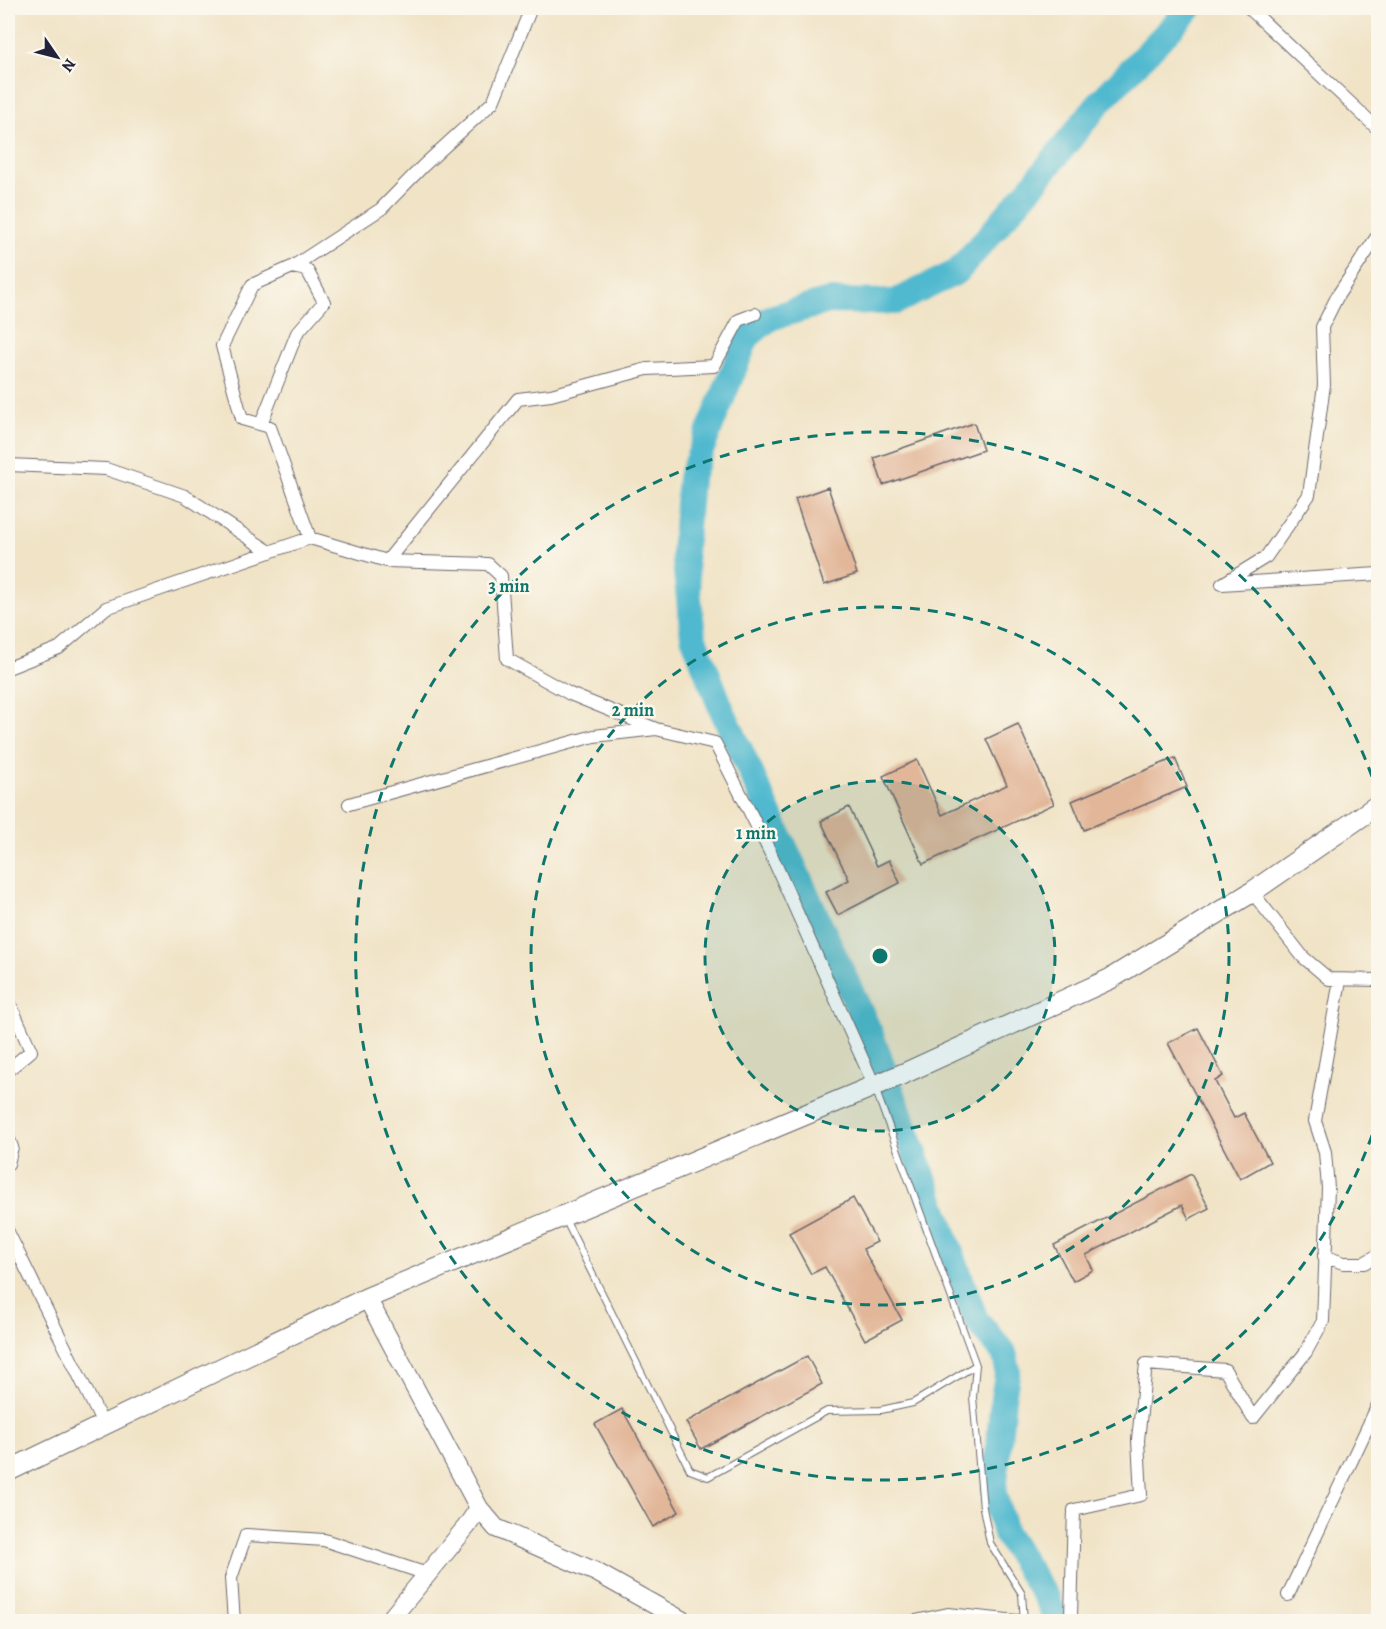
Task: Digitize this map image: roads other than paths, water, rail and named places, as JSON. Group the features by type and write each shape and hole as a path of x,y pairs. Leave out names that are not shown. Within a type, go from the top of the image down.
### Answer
{"main road":[{"path":"8,1471 367,1298 905,1073 1110,979 1252,892 1378,805"}],"street":[{"path":"310,538 270,427 243,419 222,346 252,285 292,267 381,209 423,166 493,102 531,8"},
{"path":"1249,8 1378,129"},
{"path":"1376,238 1338,295 1322,327 1324,385 1309,495 1266,557 1222,585 1378,573"},
{"path":"261,424 297,333 324,302 307,270 292,267"},
{"path":"387,561 518,399 551,395 647,369 714,366 739,320 755,314"},
{"path":"8,465 106,469 184,496 270,552"},
{"path":"8,668 59,648 106,608 310,538 387,561 488,564 501,576 507,659 570,694 656,729 715,743 770,852 874,1085"},
{"path":"349,804 594,736 656,729"},
{"path":"1252,892 1303,957 1329,979 1375,983"},
{"path":"1057,1622 1073,1619 1074,1510 1141,1495 1138,1440 1146,1364 1225,1370 1253,1418 1306,1352 1323,1321 1328,1188 1325,1152 1315,1121 1340,980"},
{"path":"8,999 31,1051 8,1070"},
{"path":"8,1137 12,1147 8,1164"},
{"path":"8,1232 103,1424"},
{"path":"1324,1256 1343,1263 1364,1263 1378,1255"},
{"path":"367,1298 479,1508 496,1528 596,1572 685,1622"},
{"path":"1288,1595 1378,1405"},
{"path":"388,1622 467,1526 479,1508"},
{"path":"234,1622 231,1578 246,1535 324,1540 427,1574"},
{"path":"911,1622 948,1614 1026,1621"}],"lane":[{"path":"874,1085 976,1365 973,1397 983,1508 990,1543 1023,1594 1026,1621"},
{"path":"564,1215 690,1470 708,1477 827,1411 881,1410 913,1402 976,1365"}],"waterway":[{"path":"1057,1622 1048,1601 1005,1533 994,1493 1003,1398 1008,1370 1004,1353 976,1320 871,1035 721,708 693,636 684,553 690,478 747,337 770,318 829,301 895,302 957,272 1032,186 1099,103 1190,8"}]}
